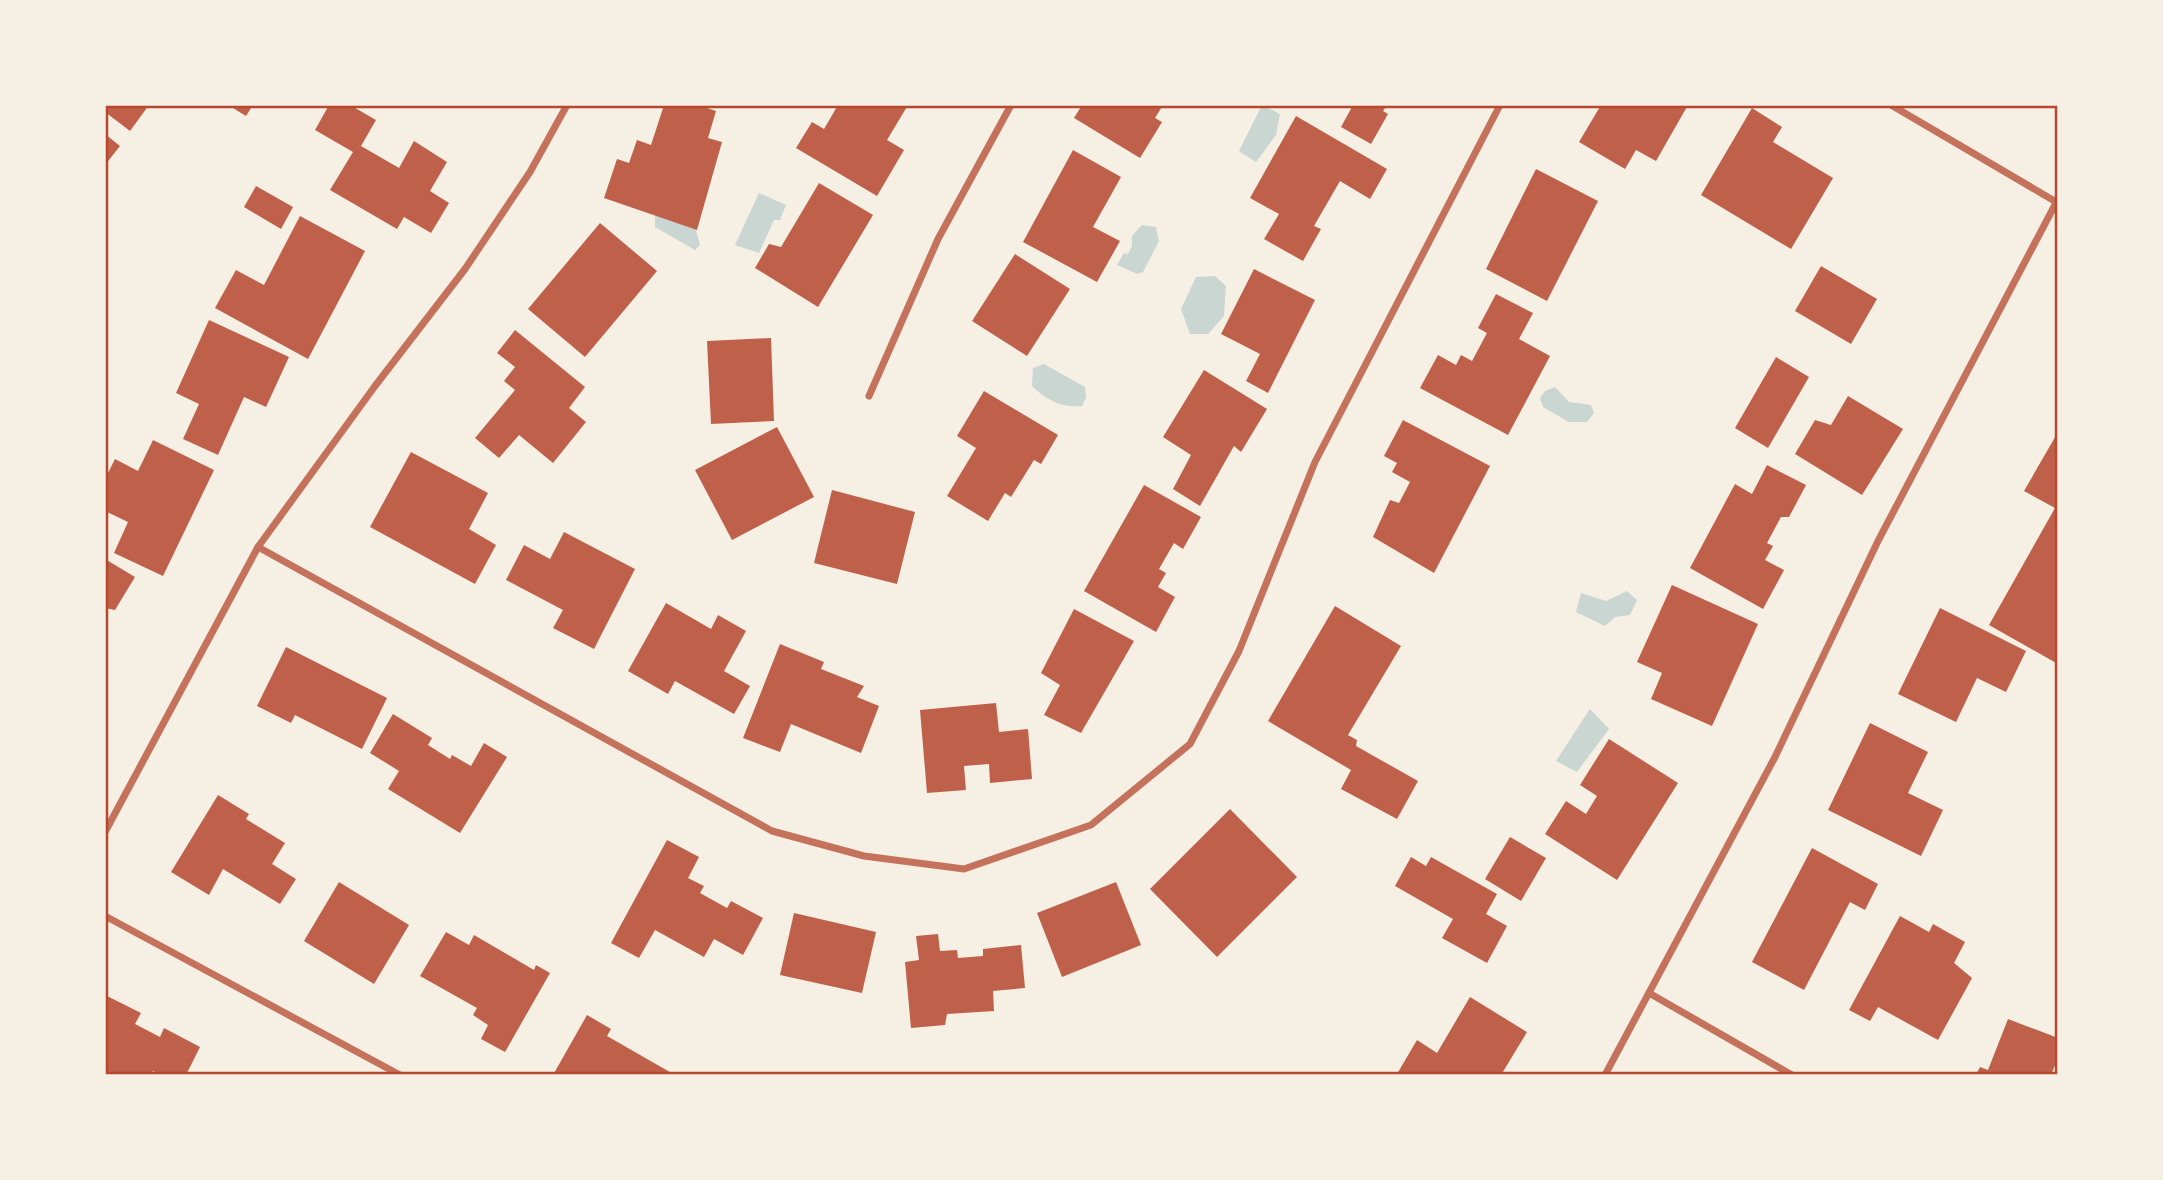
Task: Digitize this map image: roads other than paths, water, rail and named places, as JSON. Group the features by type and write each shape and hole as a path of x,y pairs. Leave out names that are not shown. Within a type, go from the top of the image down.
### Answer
{"street":[{"path":"105,832 258,548 374,386 465,269 530,172 565,108 554,105"},
{"path":"869,396 938,239 1011,105"},
{"path":"258,548 772,831 864,856 964,869 1091,825 1190,744 1239,651 1315,462 1500,105"},
{"path":"1605,1075 1775,757 1878,541 2058,201 1891,105"},
{"path":"105,916 400,1075"},
{"path":"1649,993 1792,1075"}]}
